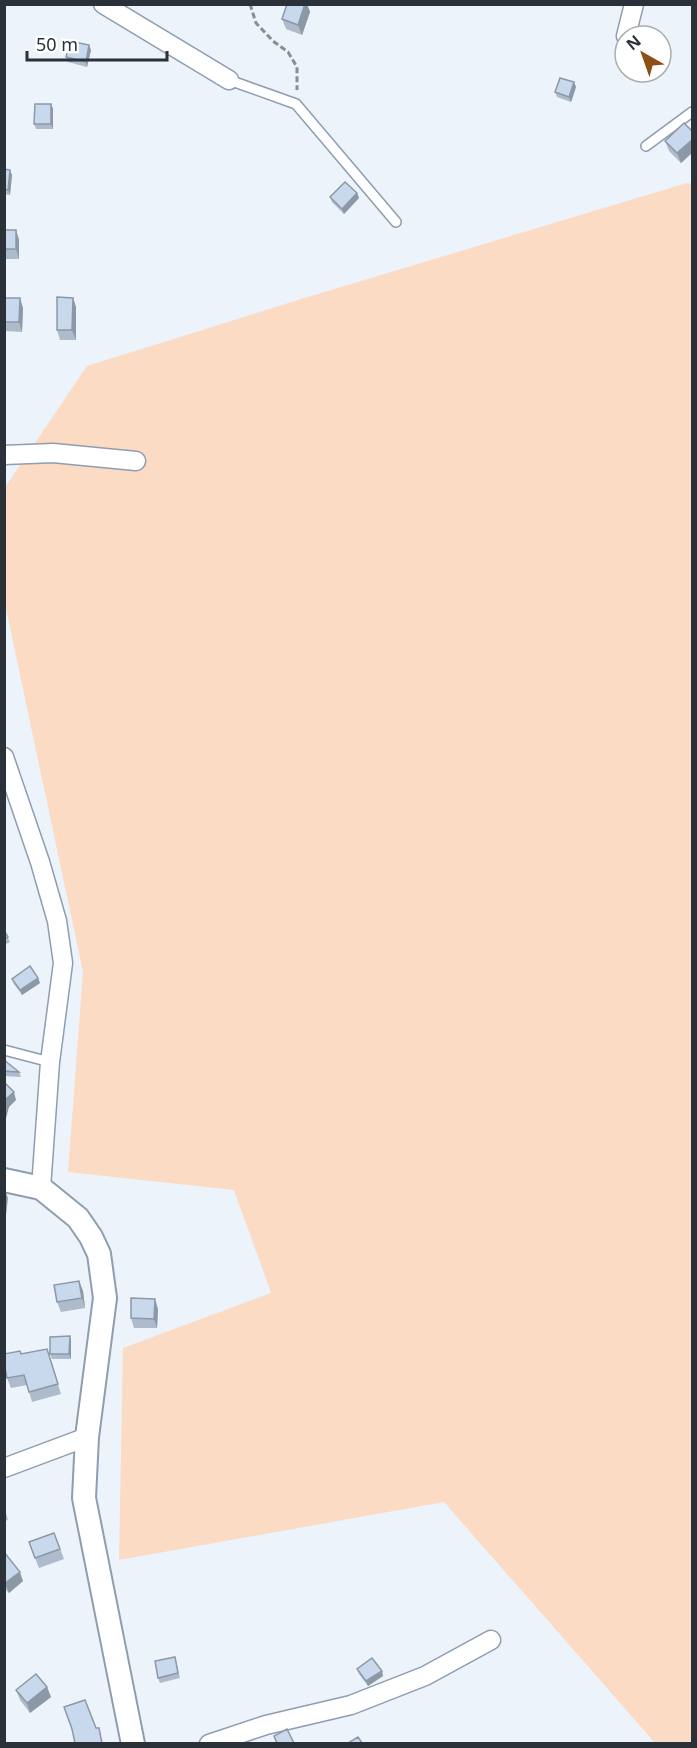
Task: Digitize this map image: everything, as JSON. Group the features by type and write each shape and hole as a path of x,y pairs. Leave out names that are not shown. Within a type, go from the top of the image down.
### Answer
{"street":[{"path":"103,4 229,80"},
{"path":"629,24 634,4"},
{"path":"4,455 53,453 136,461"},
{"path":"4,757 40,862 57,921 63,963 50,1062 41,1188"},
{"path":"4,1180 41,1188 78,1218 91,1237 103,1270 105,1298 87,1437 84,1498 133,1743"},
{"path":"4,1468 87,1437"},
{"path":"209,1743 266,1725 351,1705 426,1676 491,1640"}],"lane":[{"path":"229,80 296,104 396,222"},
{"path":"646,146 693,112"},
{"path":"4,1050 50,1062"}],"path":[{"path":"250,4 256,23 273,41 288,52 297,67 296,104"}],"shaded area":[{"path":"687,183 692,184 692,1743 655,1743 444,1502 119,1560 123,1348 271,1293 234,1190 68,1172 83,972 5,604 4,489 87,366"}],"building":[{"path":"287,4 305,4 298,25 282,19"},
{"path":"70,41 89,45 86,62 66,57"},
{"path":"560,78 574,82 569,97 555,92"},
{"path":"35,104 51,104 51,124 34,124"},
{"path":"684,123 693,132 693,139 677,153 665,141"},
{"path":"4,169 10,170 8,190 4,189"},
{"path":"345,182 357,193 342,209 330,197"},
{"path":"4,230 16,230 16,249 4,249"},
{"path":"57,297 73,298 72,330 57,330"},
{"path":"4,298 20,298 19,322 4,322"},
{"path":"30,966 38,978 20,990 12,979"},
{"path":"4,1060 19,1072 4,1071"},
{"path":"4,1082 14,1092 6,1099 4,1106"},
{"path":"79,1281 82,1298 57,1302 54,1285"},
{"path":"131,1298 155,1299 154,1319 131,1318"},
{"path":"70,1336 69,1354 50,1354 50,1337"},
{"path":"47,1349 58,1384 29,1392 24,1375 7,1378 4,1354 20,1351 21,1354"},
{"path":"54,1533 60,1549 35,1558 29,1542"},
{"path":"4,1552 20,1572 5,1583 4,1583"},
{"path":"175,1657 178,1673 158,1678 155,1661"},
{"path":"372,1658 382,1671 366,1681 357,1669"},
{"path":"36,1674 47,1687 27,1703 16,1690"},
{"path":"85,1700 96,1728 99,1728 102,1743 75,1743 64,1707"},
{"path":"287,1729 294,1743 277,1743 274,1736"},
{"path":"358,1737 362,1743 348,1743"}]}
